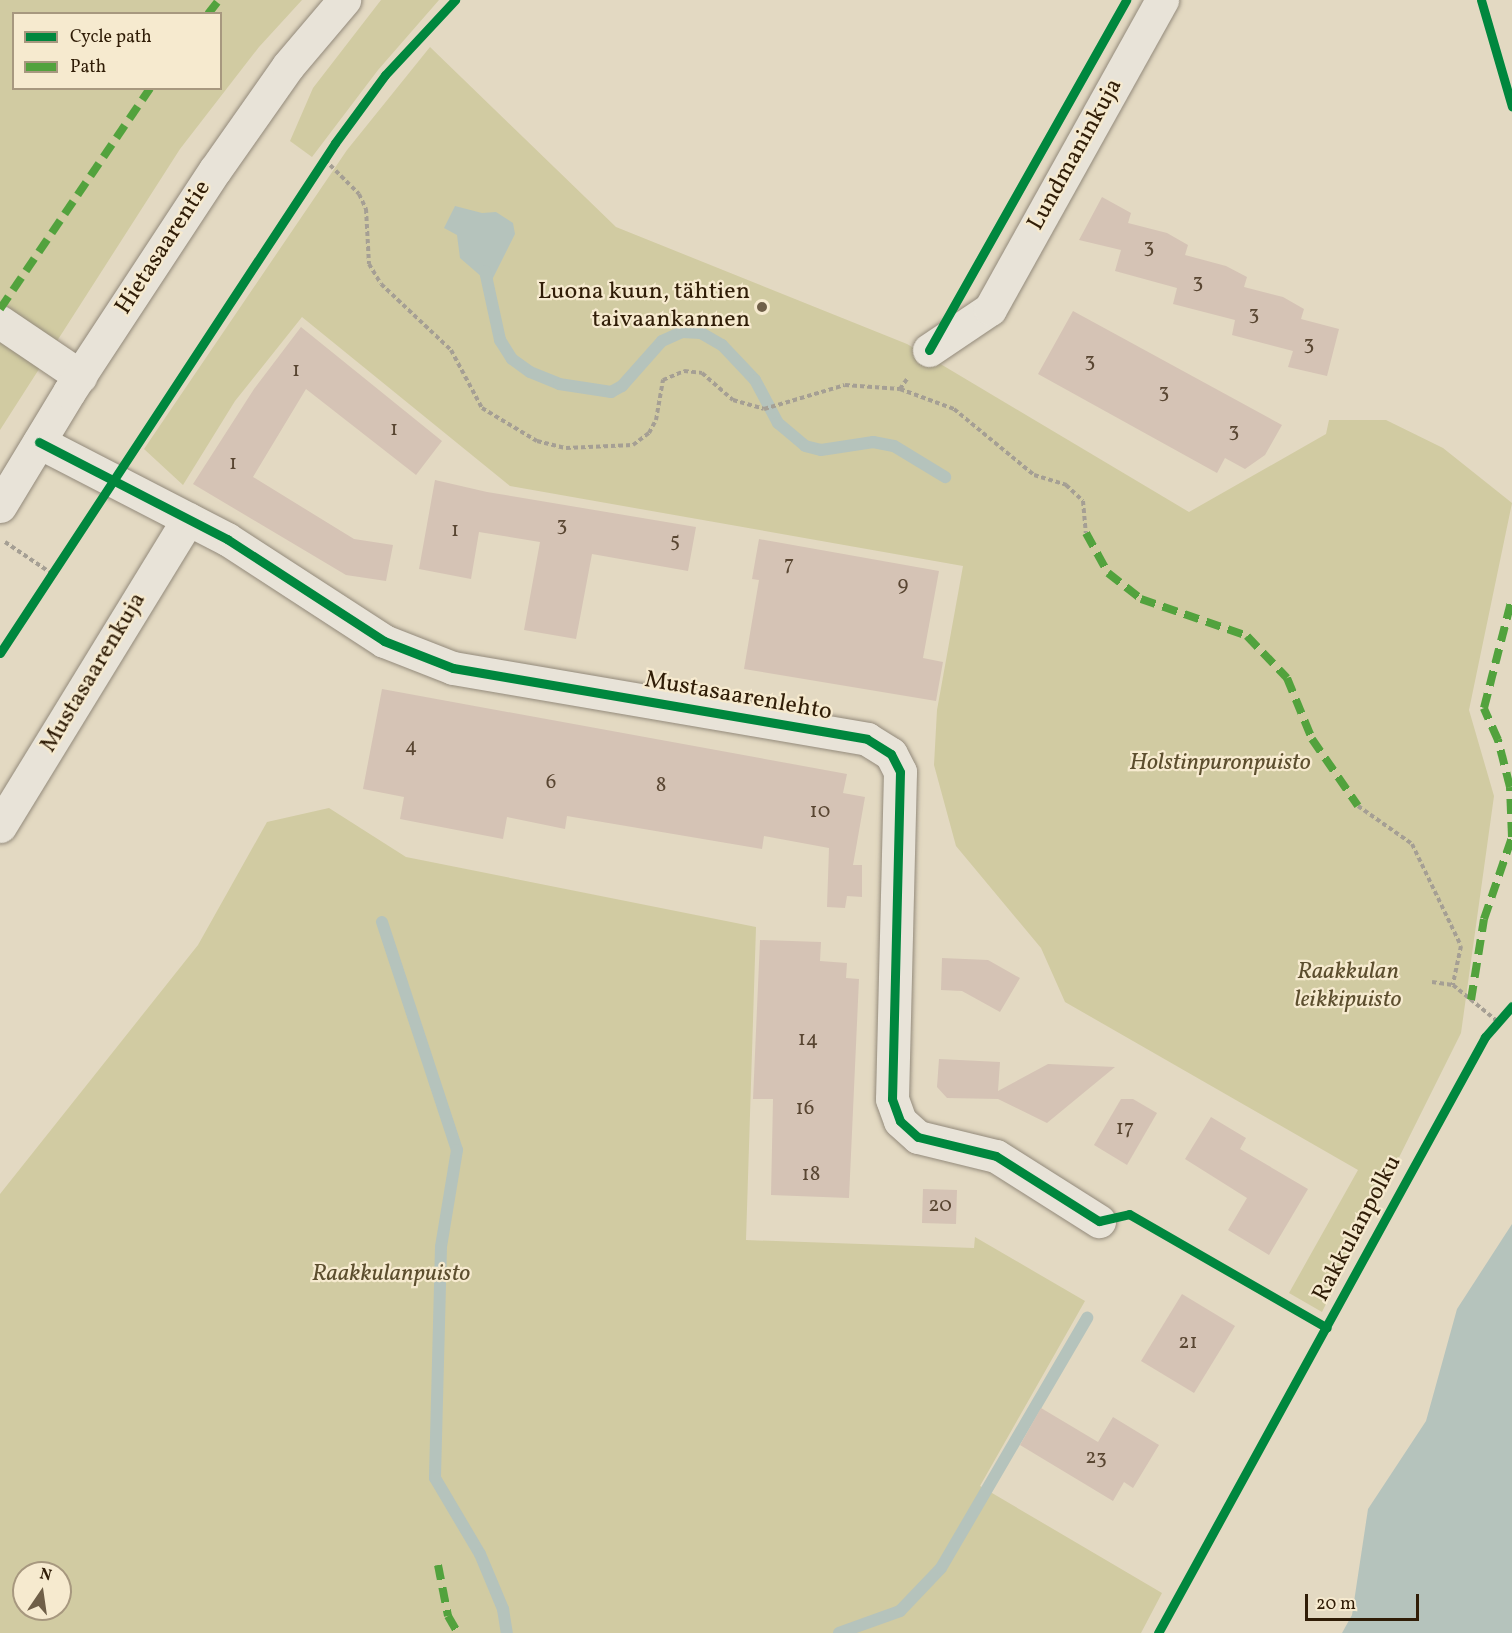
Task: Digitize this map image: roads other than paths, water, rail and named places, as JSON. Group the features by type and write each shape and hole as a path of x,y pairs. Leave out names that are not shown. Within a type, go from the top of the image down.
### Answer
{"street":[{"name":"Hietasaarentie","path":"0,506 80,376 274,85 344,0"},
{"name":"Lundmaninkuja","path":"929,350 990,309 1162,0"},
{"path":"0,322 80,376"},
{"name":"Mustasaarenlehto","path":"39,442 227,539 384,641 453,668 867,739 891,754 900,772 892,1099 900,1121 918,1137 996,1155 1099,1221"},
{"name":"Mustasaarenkuja","path":"0,826 188,519"}],"waterway":[{"path":"485,271 500,340 512,359 530,372 559,384 611,392 622,386 662,341 682,332 701,333 722,345 755,380 778,423 805,446 821,450 873,442 894,446 945,477"},
{"path":"382,922 457,1150 441,1247 435,1478 480,1554 503,1609 507,1633"},
{"path":"839,1633 900,1611 941,1568 1087,1318"}],"place":[{"name":"Luona kuun, tähtien taivaankannen","path":"762,307"}],"park label":[{"name":"Holstinpuronpuisto","path":"1220,764"},
{"name":"Raakkulan leikkipuisto","path":"1348,987"},
{"name":"Raakkulanpuisto","path":"391,1275"}]}
